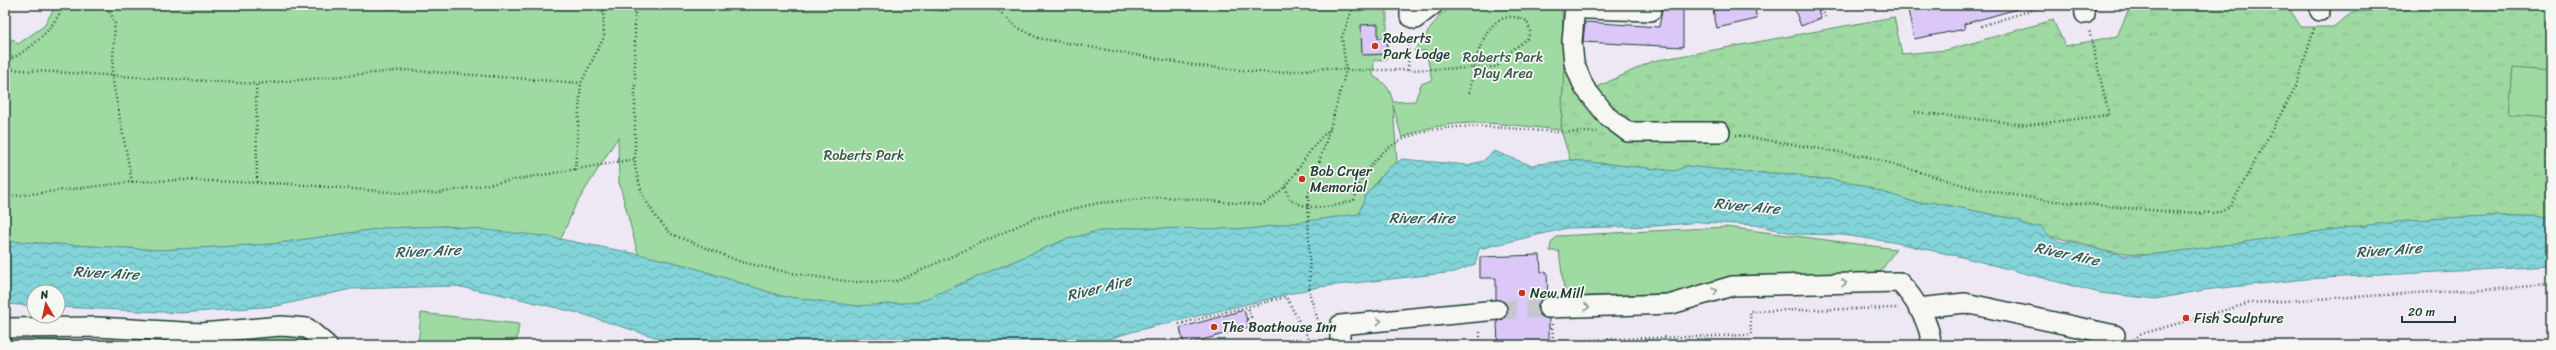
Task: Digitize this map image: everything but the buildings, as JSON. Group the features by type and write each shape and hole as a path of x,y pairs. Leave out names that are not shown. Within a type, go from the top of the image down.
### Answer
{"street":[{"path":"1410,10 1415,19 1433,5"},
{"path":"1575,5 1572,42 1574,63 1584,87 1608,117 1628,132 1720,132"},
{"path":"1586,5 1586,9 1651,11 1652,5"},
{"path":"1550,308 1672,304 1732,286 1900,282 1911,294 1918,308 1931,336 1931,345"},
{"path":"1918,308 1965,303 2122,340"},
{"path":"1340,345 1340,325 1497,310"},
{"path":"5,328 97,327 201,333 288,327 307,328 328,345"}],"path":[{"path":"5,61 19,56 56,22 64,5"},
{"path":"106,5 115,22 112,77 132,182"},
{"path":"379,5 390,9 412,5"},
{"path":"575,170 581,83 604,37 603,5"},
{"path":"635,5 635,159 642,194 656,217 671,234 741,262 791,273 852,282 898,281 1035,218 1098,203 1164,197 1261,205 1273,199 1285,187 1316,140 1330,129"},
{"path":"757,5 795,5"},
{"path":"923,5 934,11 955,10 970,5"},
{"path":"993,5 1015,26 1038,38 1207,66 1271,73 1327,68 1346,70 1408,70 1474,66 1486,68 1498,67 1507,54 1528,38 1530,30 1527,21 1520,15 1508,13 1498,16 1486,26 1474,66 1469,94"},
{"path":"1322,331 1310,295 1308,196 1330,129 1346,70 1342,37 1354,5"},
{"path":"1820,5 1825,17"},
{"path":"1981,26 2048,5"},
{"path":"1720,132 1869,157 1973,188 2044,200 2154,211 2215,213 2230,207 2297,84 2320,8"},
{"path":"1408,70 1410,10"},
{"path":"1915,112 2028,125 2109,115 2084,10"},
{"path":"5,69 112,77 256,84 406,70 581,83"},
{"path":"256,84 257,182"},
{"path":"1285,187 1290,200 1303,207 1339,206 1354,200 1359,184 1373,162 1392,145 1423,130 1466,125 1546,131 1600,132"},
{"path":"5,197 132,182 180,180 257,182 419,194 438,193 635,159"},
{"path":"2122,340 2250,304 2551,285"},
{"path":"1179,324 1286,297 1312,345"},
{"path":"1247,319 1251,317 1248,307"},
{"path":"1550,308 1553,345"},
{"path":"1553,341 1751,335 1750,311 1918,308"}],"green space":[{"path":"56,5 1387,5 1387,59 1374,60 1373,76 1387,87 1393,102 1415,101 1421,84 1432,80 1426,51 1414,51 1441,14 1455,5 1562,5 1564,64 1561,130 1501,124 1460,124 1440,126 1420,131 1402,138 1393,105 1397,162 1384,173 1374,185 1365,199 1359,214 1249,229 1128,228 1094,232 1064,240 918,302 891,305 857,306 781,296 685,265 638,254 619,182 618,137 575,206 561,239 446,226 384,228 272,244 160,250 5,241 5,44 13,39 18,44 44,26"},
{"path":"2131,5 2287,5 2301,27 2333,27 2353,12 2435,8 2438,5 2551,5 2551,217 2501,216 2400,222 2350,227 2150,255 2103,251 2089,245 2048,236 2041,226 2029,227 2019,220 1932,202 1917,203 1854,183 1828,179 1810,179 1797,174 1741,172 1687,166 1675,171 1570,160 1561,130 1564,64 1578,96 1653,61 1894,17 1902,54 1947,50 2053,20 2065,46 2117,36"},
{"path":"2513,68 2551,71 2551,117 2509,114"},
{"path":"1726,227 1896,249 1881,271 1870,273 1732,277 1706,292 1565,297 1559,251 1550,251 1551,243 1557,236"},
{"path":"421,313 519,324 516,345 418,345"},
{"path":"300,332 315,345 217,345 248,336"},
{"path":"34,339 188,345 32,345"}],"water":[{"name":"River Aire","path":"1494,151 1530,165 1570,160 1675,171 1687,166 1741,172 1797,174 1810,179 1828,179 1854,183 1917,203 1932,202 2019,220 2029,227 2041,226 2048,236 2061,242 2074,242 2103,251 2124,255 2150,255 2350,227 2400,222 2501,216 2551,217 2551,266 2306,279 2204,290 2156,299 2100,293 1962,257 1892,242 1841,235 1796,234 1755,225 1700,222 1657,226 1567,228 1479,249 1475,264 1455,272 1318,287 1135,331 1089,345 680,345 582,314 499,294 455,286 351,289 277,306 181,313 66,307 66,284 26,284 26,305 5,304 5,241 160,250 272,244 384,228 446,226 544,236 638,254 685,265 781,296 857,306 918,302 1064,240 1094,232 1128,228 1249,229 1359,214 1365,196 1389,168 1402,159 1467,165 1483,161"}],"tunnel":[{"path":"1497,310 1548,308"}],"place":[{"name":"Roberts Park Lodge","path":"1375,46"},
{"name":"Bob Cryer Memorial","path":"1302,179"},
{"name":"New Mill","path":"1522,293"},
{"name":"Fish Sculpture","path":"2186,318"},
{"name":"The Boathouse Inn","path":"1214,327"}],"park label":[{"name":"Roberts Park Play Area","path":"1503,66"},
{"name":"Roberts Park","path":"864,155"}]}
